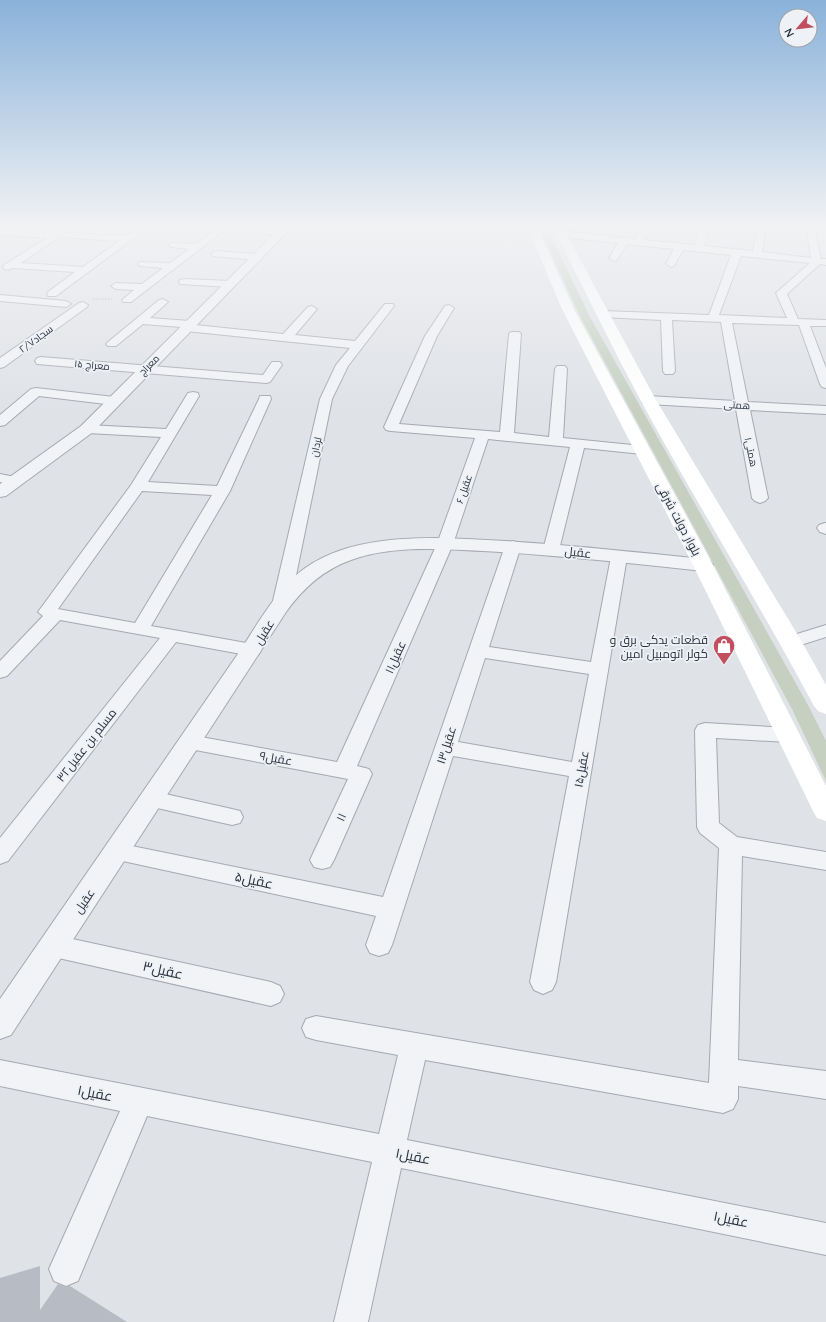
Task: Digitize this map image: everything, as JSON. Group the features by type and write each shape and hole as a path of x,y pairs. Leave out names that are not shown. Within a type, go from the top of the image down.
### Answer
{"main road":[{"name":"بلوار دولت شرقی","path":"558,288 568,310 703,564 826,811"},
{"path":"589,288 648,400 826,706"}],"street":[{"path":"52,294 61,288"},
{"path":"127,300 143,288"},
{"name":"معراج","path":"0,492 87,429 226,288"},
{"path":"713,318 724,288"},
{"path":"788,288 780,293 799,322 818,362 826,384"},
{"path":"0,298 83,305"},
{"path":"6,309 19,300"},
{"path":"112,344 163,302"},
{"name":"سجاد۲/۷","path":"5,361 83,305"},
{"name":"لردان","path":"281,605 326,399 342,364 389,306"},
{"path":"449,308 432,336 391,427 507,436 642,450"},
{"path":"286,338 312,309"},
{"path":"603,314 826,323"},
{"path":"666,317 669,371"},
{"name":"۱همتی","path":"726,319 760,498"},
{"path":"140,321 286,338 359,344"},
{"path":"507,436 515,334"},
{"name":"معراج ۱۵","path":"41,361 266,379 276,365"},
{"path":"59,377 77,364"},
{"path":"229,376 237,366"},
{"path":"556,442 561,370"},
{"path":"0,422 36,392 114,401"},
{"path":"193,396 138,486 47,612 252,650"},
{"path":"140,629 222,491 265,399"},
{"name":"همتی","path":"648,400 826,410"},
{"path":"87,429 170,433"},
{"name":"عقیل ۶","path":"445,544 483,434"},
{"path":"551,550 578,444"},
{"path":"0,478 15,481"},
{"path":"138,486 222,491"},
{"name":"عقیل","path":"0,1025 152,800 281,605 308,575 347,554 369,548 445,544 513,546 703,564"},
{"name":"عقیل۱۱","path":"353,772 445,544"},
{"name":"عقیل۱۳","path":"379,945 513,546"},
{"name":"عقیل۱۵","path":"543,982 619,556"},
{"path":"0,672 56,614"},
{"path":"790,642 826,631"},
{"name":"مسلم بن عقیل۳۲","path":"0,855 172,635"},
{"path":"478,651 599,669"},
{"path":"788,735 705,730 708,827 731,845 826,861"},
{"name":"عقیل۹","path":"190,742 353,772"},
{"path":"446,747 581,771"},
{"name":"۱۱","path":"322,860 353,772"},
{"path":"152,800 232,817"},
{"path":"316,1028 724,1099 731,845"},
{"name":"عقیل۵","path":"117,852 392,909"},
{"name":"عقیل۳","path":"54,946 271,994"},
{"path":"351,1322 414,1045"},
{"path":"724,1071 826,1085"},
{"name":"عقیل۱","path":"0,1073 826,1238"},
{"path":"66,1269 139,1101"}],"path":[{"path":"83,305 95,298 127,300"}],"green space":[{"path":"567,288 576,288 590,317 808,705 826,741 826,781 792,709 581,318"}],"building":[{"path":"40,1266 40,1310 58,1284 65,1287 70,1286 127,1322 0,1322 0,1278"}],"place":[{"name":"قطعات یدکی برق و کولر اتومبیل امین","path":"724,666"}]}
